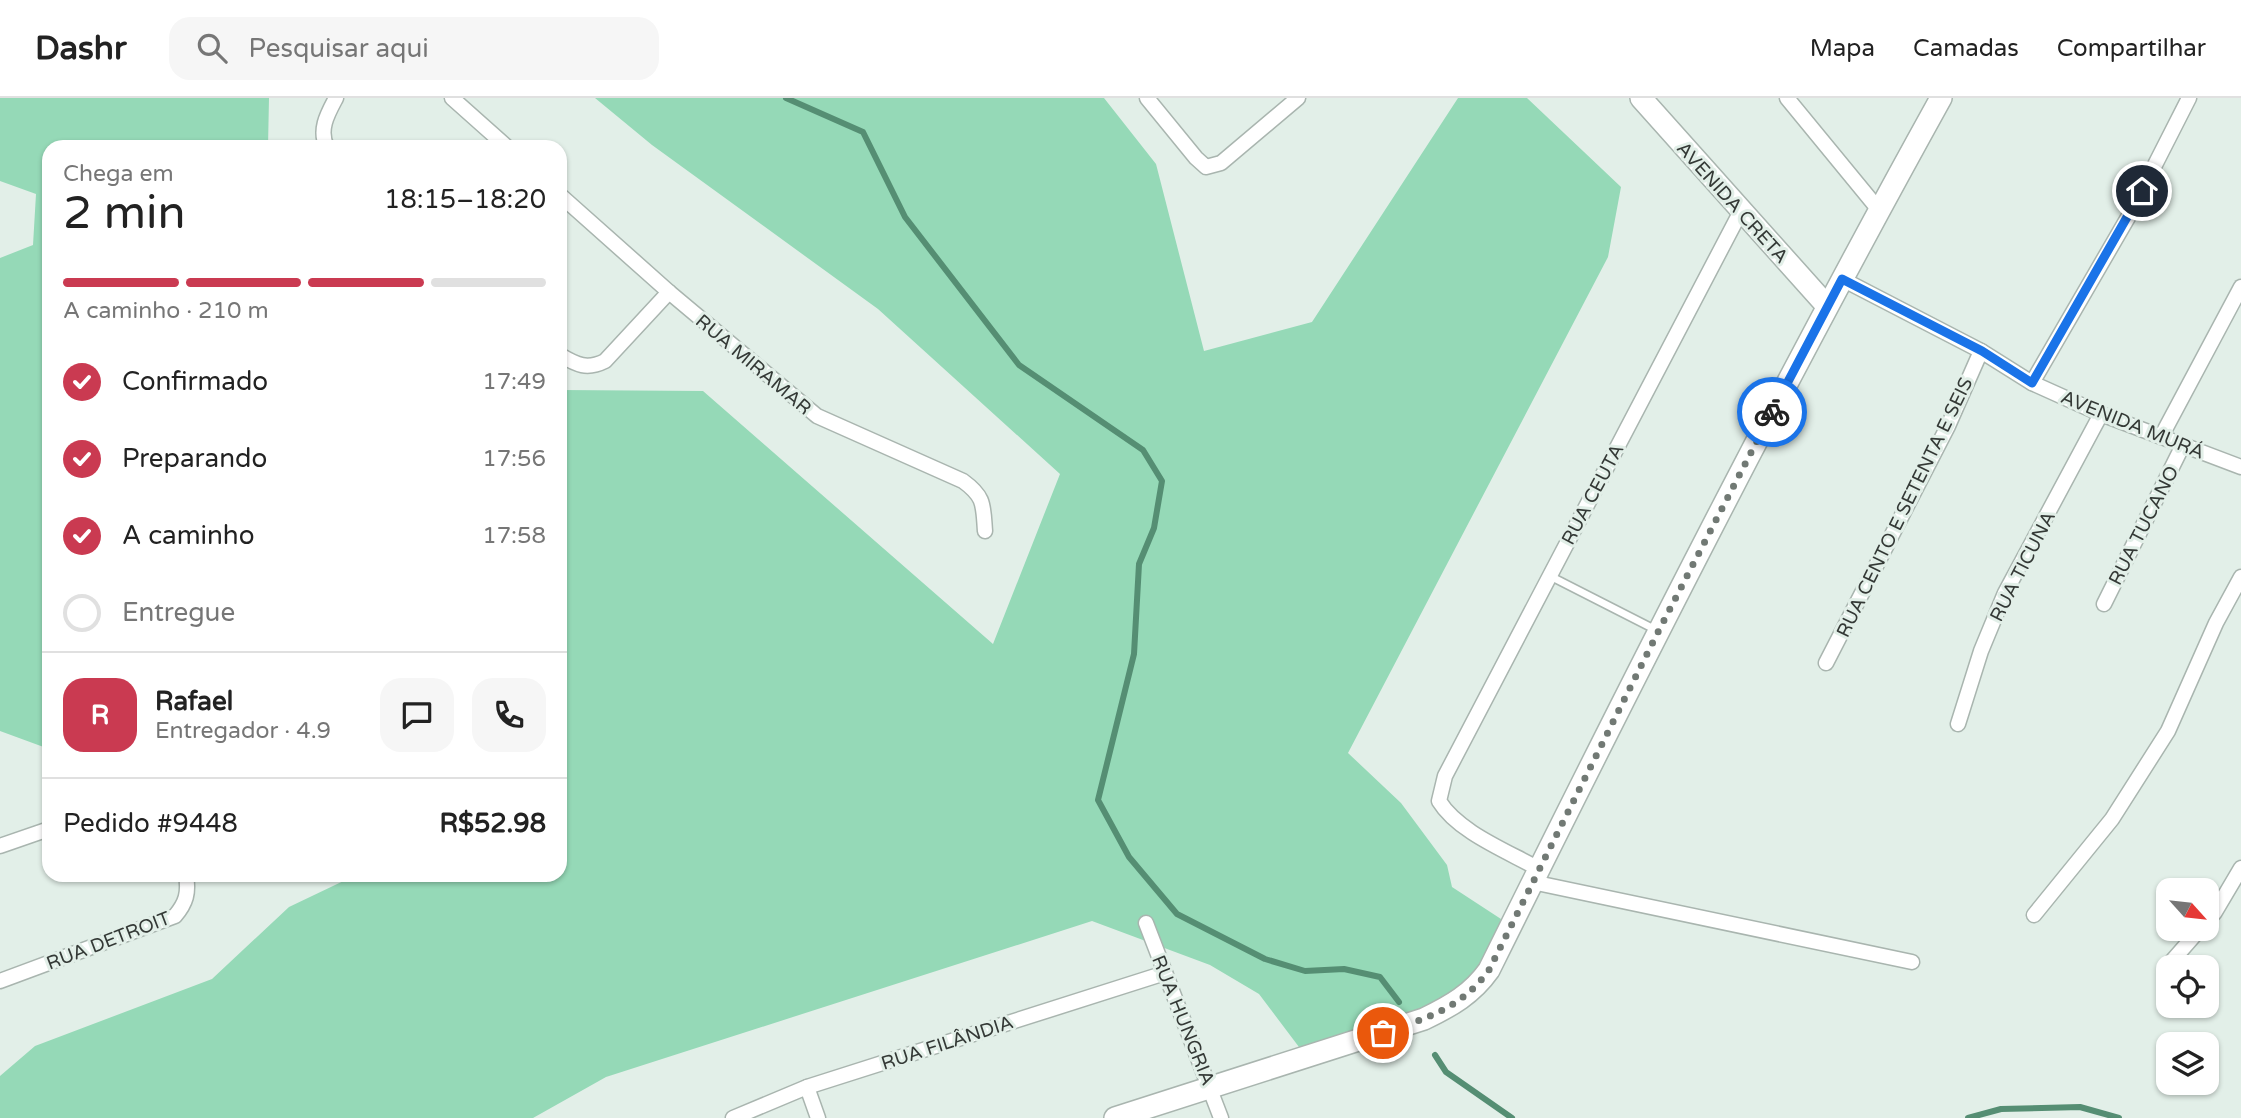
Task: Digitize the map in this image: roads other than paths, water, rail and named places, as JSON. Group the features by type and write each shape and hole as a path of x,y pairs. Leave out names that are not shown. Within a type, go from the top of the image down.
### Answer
{"street":[{"path":"324,140 323,128 336,98"},
{"path":"452,98 499,140"},
{"path":"1147,98 1206,167 1221,163 1296,99"},
{"name":"AVENIDA CRETA","path":"1641,98 1827,306"},
{"path":"1787,98 1880,210"},
{"path":"1115,1118 1424,1019 1463,998 1478,986 1489,970 1658,632 1827,306 1940,98"},
{"path":"2032,383 2130,214 2189,98"},
{"name":"RUA MIRAMAR","path":"567,201 669,292 817,416 963,481 976,490 983,502 985,531"},
{"name":"RUA CEUTA","path":"1536,876 1447,814 1438,801 1445,776 1741,211"},
{"name":"AVENIDA MURÁ","path":"1842,279 1982,351 2032,383 2101,414 2241,467"},
{"path":"2161,437 2241,287"},
{"path":"567,358 580,365 594,367 605,361 669,292"},
{"name":"RUA CENTO E SETENTA E SEIS","path":"1826,663 1948,426 1982,351"},
{"name":"RUA TICUNA","path":"1958,724 1981,651 2005,593 2101,414"},
{"name":"RUA TUCANO","path":"2104,604 2183,445"},
{"path":"2034,915 2112,819 2168,731 2216,623 2241,577"},
{"path":"0,846 42,831"},
{"path":"2219,905 2241,868"},
{"path":"1536,876 1912,962"},
{"name":"RUA DETROIT","path":"0,981 175,916 184,905 188,892 187,882"},
{"name":"RUA HUNGRIA","path":"1146,923 1221,1118"},
{"name":"RUA FILÂNDIA","path":"733,1118 807,1087 1165,972"},
{"path":"807,1087 818,1118"}],"lane":[{"path":"1549,576 1658,632"}],"waterway":[{"path":"786,98 863,132 905,217 1019,365 1143,450 1162,481 1154,528 1139,564 1134,654 1098,800 1129,857 1177,914 1265,959 1305,971 1344,969 1380,977 1399,1002"},
{"path":"1435,1055 1446,1072 1512,1118"},
{"path":"1968,1118 2001,1109 2080,1107 2119,1118"}]}
